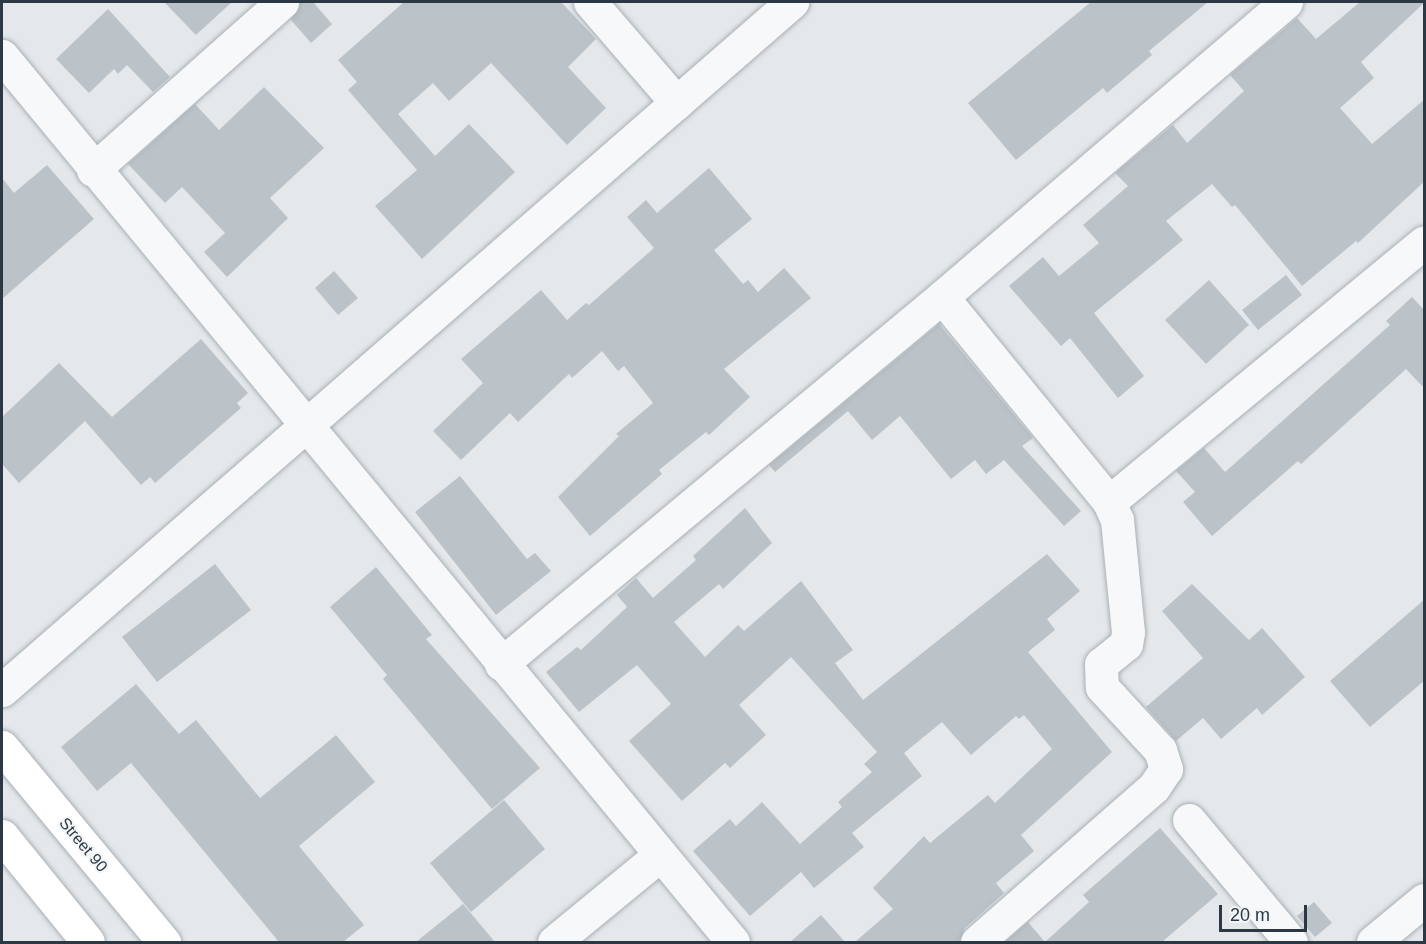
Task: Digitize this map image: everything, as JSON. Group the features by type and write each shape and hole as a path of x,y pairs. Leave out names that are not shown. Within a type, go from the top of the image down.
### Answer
{"main road":[{"name":"Street 90","path":"2,747 164,942"},
{"path":"2,836 88,942"}],"street":[{"path":"93,170 282,2"},
{"path":"590,2 677,104"},
{"path":"2,690 792,2"},
{"path":"501,664 942,297 1286,2"},
{"path":"2,56 305,427 733,942"},
{"path":"1109,502 1425,242"},
{"path":"942,297 1109,502 1117,520 1128,632 1126,644 1101,664 1102,687 1160,750 1166,769 1154,787 977,942"},
{"path":"1189,820 1291,942"},
{"path":"554,942 660,855"},
{"path":"1373,942 1425,900"}],"building":[{"path":"164,2 232,2 196,35"},
{"path":"300,2 313,2 332,24 311,43 291,20"},
{"path":"404,2 561,2 596,39 568,67 606,108 567,145 491,63 449,101 433,83 398,114 435,156 469,124 515,172 422,259 375,206 417,170 348,90 357,82 338,60"},
{"path":"1091,2 1208,2 1149,51 1152,55 1107,93 1103,88 1016,160 968,103"},
{"path":"1360,2 1425,2 1361,62 1374,78 1340,108 1372,144 1425,99 1425,181 1358,243 1356,241 1302,286 1235,205 1232,207 1212,184 1166,221 1183,240 1094,313 1144,376 1118,398 1070,338 1061,346 1009,286 1043,257 1059,276 1099,243 1083,225 1128,186 1115,173 1173,125 1187,143 1244,91 1230,75 1297,18 1316,39"},
{"path":"108,9 170,77 153,92 127,65 118,74 114,69 89,93 56,59"},
{"path":"264,87 324,148 270,198 288,218 227,277 204,252 225,233 182,187 165,203 128,164 195,104 219,130"},
{"path":"47,165 94,219 2,299 2,178 14,193"},
{"path":"709,168 752,219 714,250 743,284 748,280 758,292 784,268 811,298 724,369 750,397 709,435 706,432 659,470 662,474 590,536 558,497 619,436 616,434 653,403 624,366 618,371 602,351 572,378 569,374 518,422 510,413 461,460 433,431 483,383 461,359 541,290 567,320 586,303 589,305 654,248 627,217 646,200 657,213"},
{"path":"334,271 358,298 338,315 315,288"},
{"path":"1286,275 1302,295 1258,330 1242,310"},
{"path":"1209,280 1249,325 1206,364 1165,320"},
{"path":"1412,297 1425,311 1425,389 1406,369 1301,464 1298,461 1212,536 1183,502 1195,492 1176,471 1204,448 1225,472 1390,325 1386,321"},
{"path":"939,324 1033,438 1022,446 1081,511 1064,526 1004,460 986,474 975,460 951,479 900,416 872,440 848,411 775,472 769,465"},
{"path":"201,339 248,393 237,403 241,408 155,483 150,477 141,485 85,421 19,483 2,464 2,417 59,363 112,417"},
{"path":"460,476 527,559 535,553 551,571 496,615 415,512"},
{"path":"745,508 772,543 723,589 719,584 674,622 705,657 738,625 744,631 801,581 853,650 835,663 863,700 1047,554 1080,591 1047,619 1055,630 1028,652 1112,752 1021,835 1034,851 996,883 1004,893 965,928 959,942 855,942 893,909 873,888 924,836 930,843 988,795 995,803 1052,749 1024,715 1019,719 1016,716 971,755 942,722 904,753 922,776 852,833 864,847 814,888 801,872 750,916 693,851 730,819 736,826 762,802 800,844 842,807 838,802 872,772 864,764 877,752 791,657 739,705 766,735 730,768 725,763 682,801 629,741 671,704 637,665 579,712 546,672 577,647 581,650 627,607 617,595 636,578 653,598 696,560 693,556"},
{"path":"215,564 251,610 157,682 122,637"},
{"path":"376,567 432,635 426,639 540,768 492,809 383,679 387,675 330,607"},
{"path":"1192,584 1249,640 1262,628 1305,677 1262,715 1257,708 1221,739 1203,718 1176,741 1146,707 1203,658 1162,611"},
{"path":"1425,599 1425,680 1370,727 1330,681"},
{"path":"136,684 179,734 196,720 260,798 336,735 375,782 299,846 364,925 343,942 279,942 131,763 97,791 61,747"},
{"path":"504,800 545,849 471,912 430,863"},
{"path":"1160,828 1218,894 1162,942 1045,942 1089,902 1083,895"},
{"path":"1314,902 1332,923 1315,937 1297,916"},
{"path":"463,904 495,942 416,942"},
{"path":"821,915 845,942 790,942"},
{"path":"1028,922 1045,942 1005,942"}]}
